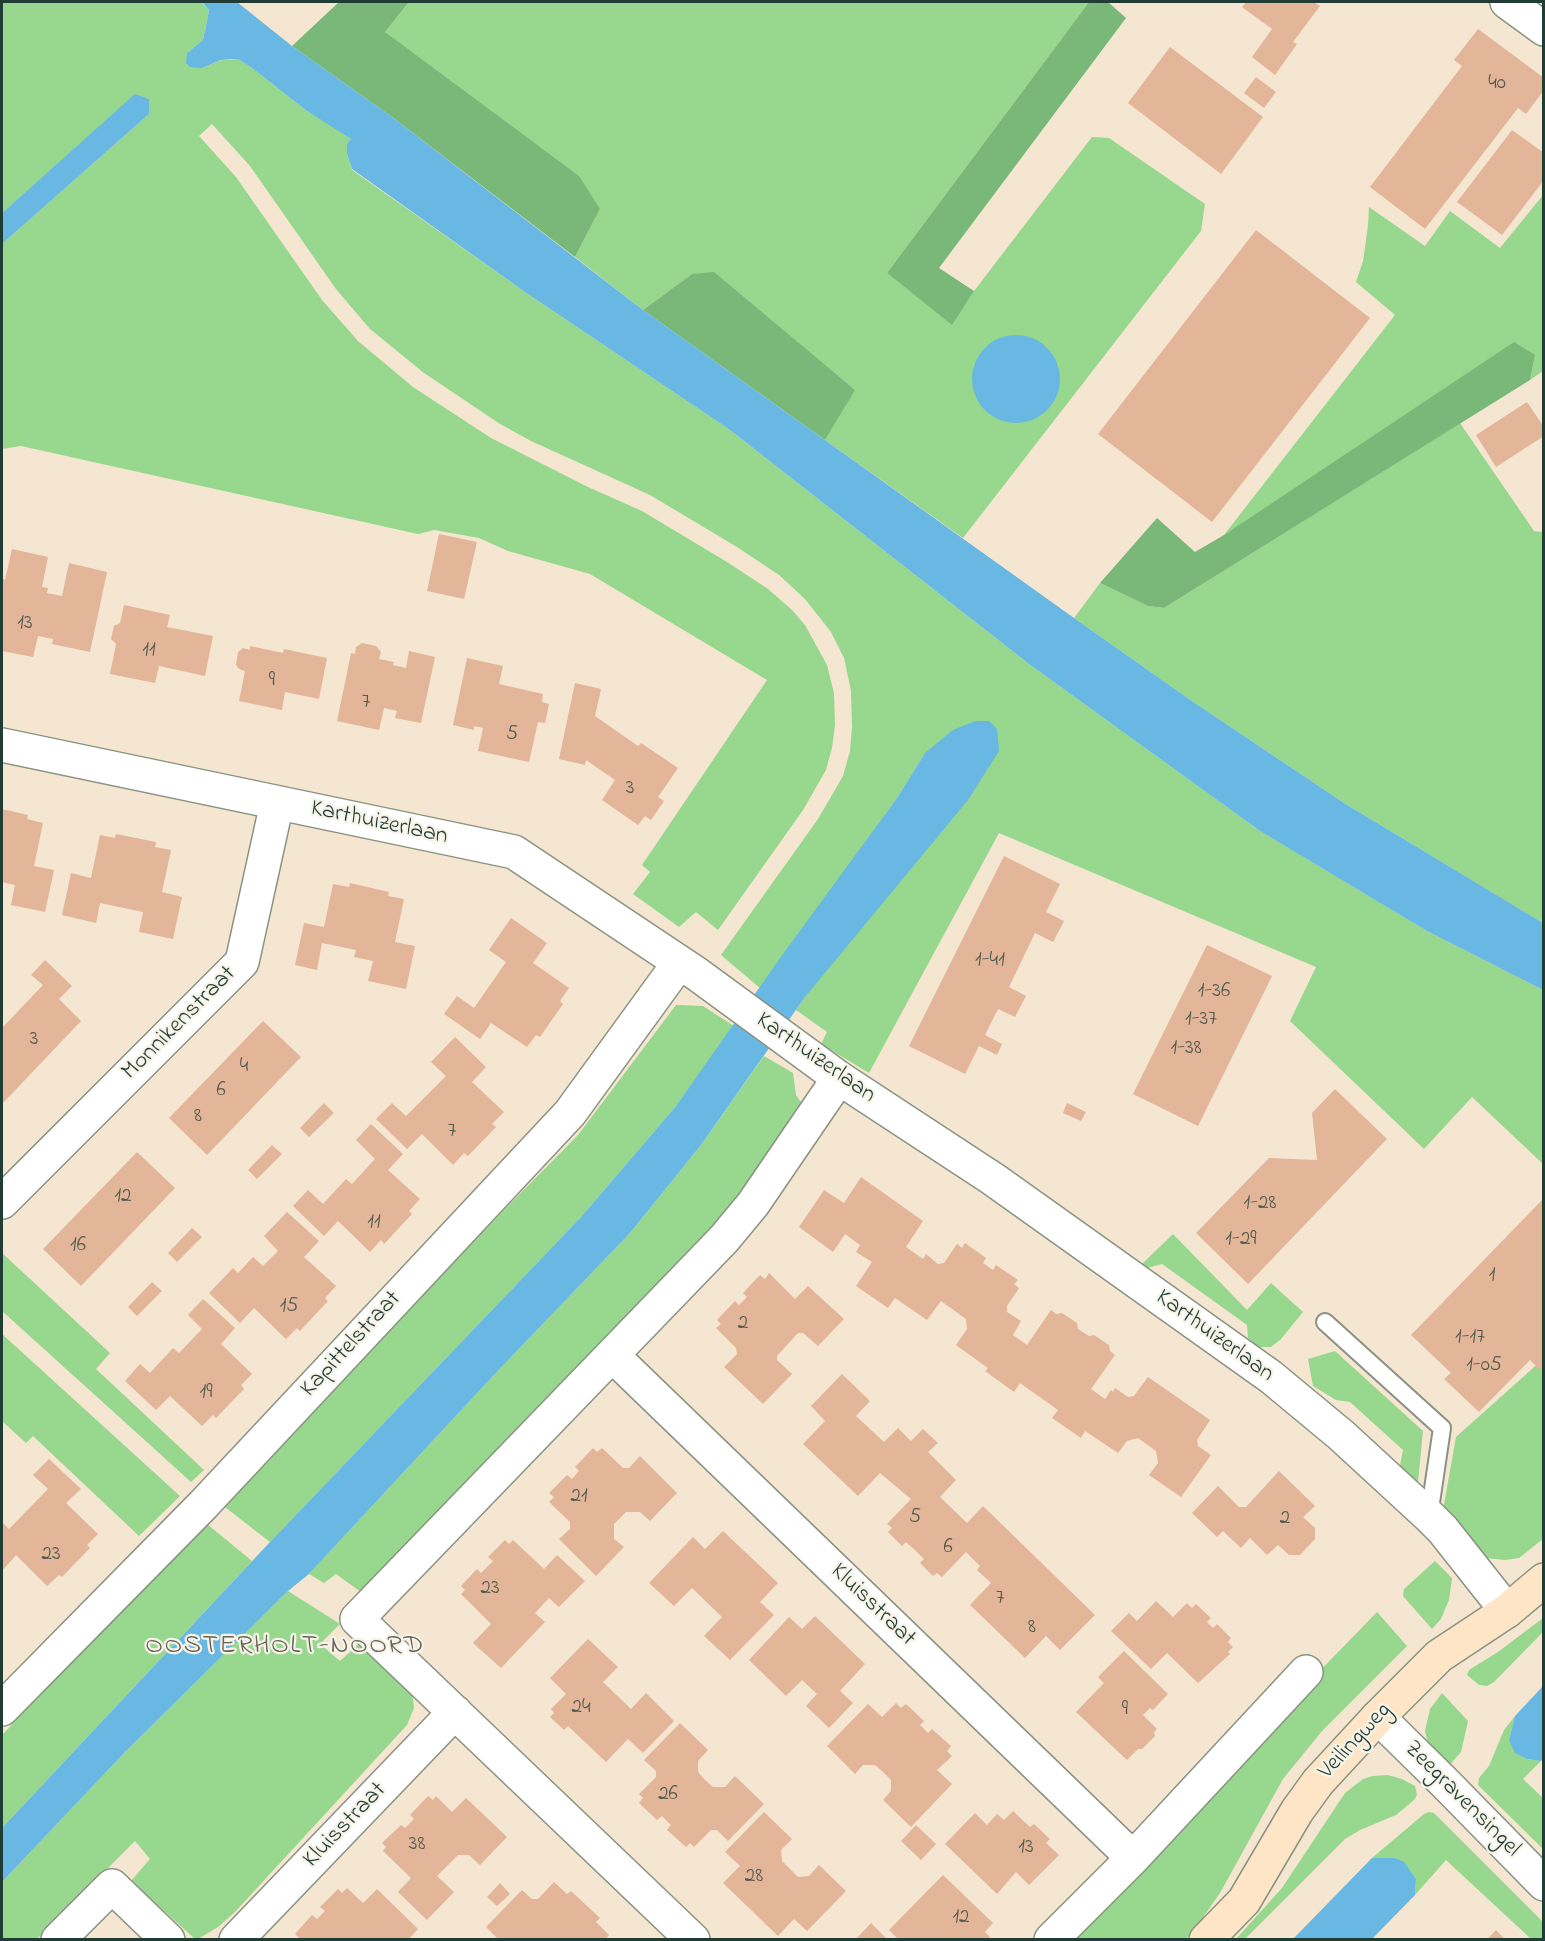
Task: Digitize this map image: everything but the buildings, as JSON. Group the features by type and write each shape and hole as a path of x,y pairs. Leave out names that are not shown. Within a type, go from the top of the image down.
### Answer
{"street":[{"path":"1506,2 1544,29"},
{"name":"Karthuizerlaan","path":"2,745 514,852 680,963 839,1078 993,1179 1271,1377 1341,1436 1429,1516 1443,1530 1508,1611"},
{"name":"Monnikenstraat","path":"2,1202 242,962 278,803"},
{"name":"Kapittelstraat","path":"2,1709 203,1505 570,1113 680,963"},
{"path":"693,1940 357,1619 724,1239 753,1204 839,1078"},
{"name":"Kluisstraat","path":"612,1355 1133,1858"},
{"name":"Veilingweg","path":"1206,1940 1244,1901 1297,1811 1318,1782 1378,1717 1439,1656 1508,1611 1544,1580"},
{"path":"1052,1940 1133,1858 1306,1672"},
{"name":"Kluisstraat","path":"236,1940 455,1712"},
{"name":"Zeegravensingel","path":"1378,1717 1544,1884"},
{"path":"58,1940 112,1886 168,1940"}],"lane":[{"path":"1325,1322 1442,1428 1429,1516"}],"green space":[{"path":"2,2 201,2 209,10 203,40 187,53 202,68 222,60 238,59 307,111 340,131 351,139 347,144 347,154 352,170 525,292 730,430 1029,664 1260,831 1427,931 1543,990 1543,1164 1472,1097 1424,1149 1290,1021 1316,967 999,833 869,1073 821,1044 827,1032 796,1010 805,997 925,753 897,798 760,988 721,955 818,819 843,776 850,751 851,691 844,658 831,632 805,599 779,575 737,547 650,495 531,441 500,424 424,373 370,329 336,289 250,166 212,124 199,136 236,177 322,300 358,341 413,387 491,438 588,487 642,511 727,562 768,589 805,625 827,665 834,693 835,725 826,770 803,810 718,930 696,912 679,927 633,894 650,872 642,865 767,680 590,574 508,551 479,538 434,530 418,534 21,446 2,449 2,244 149,114 149,99 135,95 2,213"},
{"path":"339,2 409,2 385,32 579,176 600,209 575,257 392,117 292,46"},
{"path":"409,2 1089,2 887,273 952,324 974,291 1092,137 1109,138 1205,204 1201,231 963,538 825,440 854,389 692,274 643,310 575,257 600,209 385,32"},
{"path":"1089,2 1108,2 1126,18 939,268 974,291 952,325 887,273"},
{"path":"1543,195 1543,371 1530,380 1535,355 1224,535 1395,315 1356,282 1363,261 1369,207 1425,246 1450,211 1500,248"},
{"path":"714,272 855,390 825,440 643,310 692,274"},
{"path":"1514,342 1535,355 1530,380 1164,608 1148,606 1100,583 1157,518 1195,552"},
{"path":"1460,423 1534,531 1543,532 1543,923 1344,803 1189,699 1074,618 1100,583 1148,606 1164,608"},
{"path":"676,1005 703,1006 734,1026 676,1106 581,1217 270,1542 221,1504 578,1135"},
{"path":"764,1056 793,1073 796,1095 803,1105 725,1216 361,1592 336,1574 324,1583 309,1574 630,1233 701,1145"},
{"path":"1173,1234 1247,1310 1271,1283 1303,1312 1281,1339 1271,1347 1258,1347 1248,1338 1247,1325 1162,1264 1147,1268 1141,1265"},
{"path":"2,1253 110,1353 96,1369 204,1470 191,1482 2,1311"},
{"path":"2,1334 180,1496 139,1536 33,1436 26,1443 2,1421"},
{"path":"1335,1351 1423,1431 1418,1482 1400,1466 1403,1450 1350,1402 1336,1400 1313,1386 1308,1359"},
{"path":"1542,1360 1544,1363 1543,1539 1519,1558 1505,1560 1486,1558 1443,1510 1456,1437"},
{"path":"207,1524 252,1561 2,1828 2,1735"},
{"path":"1435,1561 1452,1578 1449,1600 1441,1619 1432,1629 1403,1596 1404,1589"},
{"path":"288,1591 340,1624 320,1644 340,1661 359,1644 412,1691 414,1708 407,1725 234,1913 218,1927 198,1939 195,1939 131,1881 150,1859 135,1841 37,1939 2,1939 2,1882 126,1751"},
{"path":"1377,1612 1407,1646 1322,1731 1283,1779 1220,1893 1192,1933 1185,1939 1076,1940 1141,1871 1312,1679"},
{"path":"1543,1618 1543,1632 1494,1682 1487,1686 1479,1685 1467,1675 1469,1670 1498,1652"},
{"path":"1442,1693 1468,1721 1461,1752 1447,1768 1428,1744 1425,1731 1430,1709"},
{"path":"1515,1716 1509,1740 1527,1759 1541,1761 1523,1779 1543,1798 1543,1849 1478,1785 1479,1778 1489,1766 1504,1730"},
{"path":"1388,1775 1415,1786 1417,1795 1414,1800 1396,1815 1345,1839 1245,1939 1236,1939 1282,1888 1345,1793 1363,1779"},
{"path":"1429,1812 1434,1813 1543,1922 1543,1939 1531,1939 1446,1860 1415,1895 1416,1879 1395,1858 1372,1858"}],"water":[{"path":"202,2 237,2 292,46 392,117 643,310 1074,618 1189,699 1344,803 1543,923 1543,990 1427,931 1260,831 1029,664 730,430 525,292 352,169 347,154 347,144 351,139 307,111 252,68 238,59 221,60 202,68 190,67 186,63 187,53 203,40 207,21 209,10"},
{"path":"135,94 149,99 149,114 2,244 2,213"},
{"path":"1016,335 1033,338 1047,348 1057,362 1060,379 1057,396 1047,410 1033,420 1016,423 999,420 985,410 975,396 972,379 975,362 985,348 999,338"},
{"path":"975,721 989,721 997,729 999,751 968,800 805,997 701,1145 630,1233 309,1574 288,1591 126,1751 2,1882 2,1828 270,1542 581,1217 676,1106 897,798 925,753 953,730"},
{"path":"1543,1686 1544,1758 1541,1761 1527,1759 1515,1753 1509,1740 1515,1716"},
{"path":"1372,1858 1395,1858 1404,1862 1416,1879 1415,1895 1372,1939 1293,1939"}],"district":[{"name":"OOSTERHOLT-NOORD","path":"285,1648"}]}
